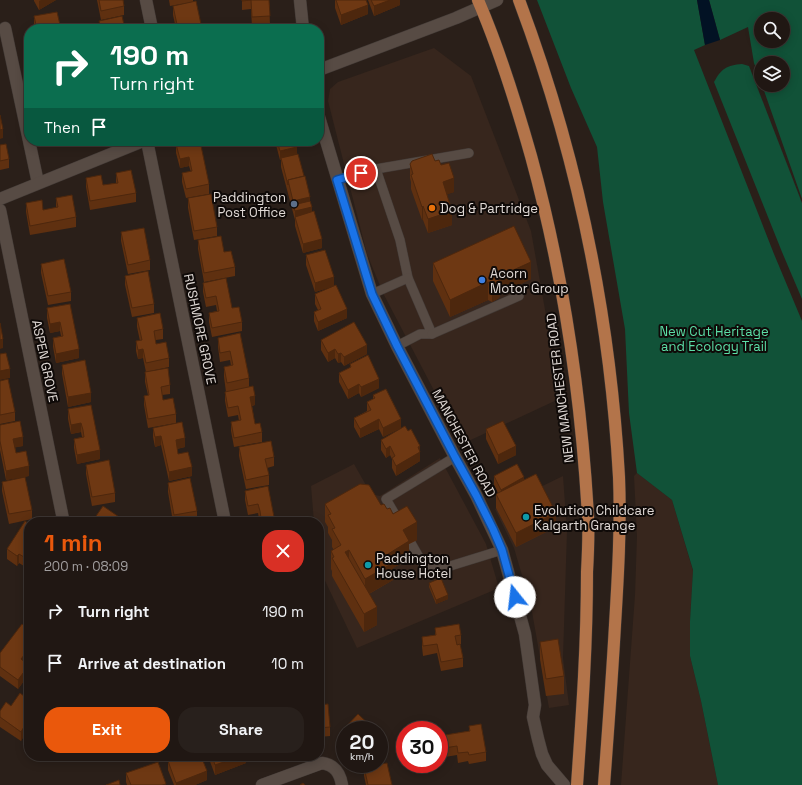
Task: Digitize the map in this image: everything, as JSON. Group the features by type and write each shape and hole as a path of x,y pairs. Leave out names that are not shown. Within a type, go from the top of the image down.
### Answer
{"main road":[{"path":"519,0 552,96 579,196 596,279 611,388 619,478 618,571 604,785"},
{"name":"NEW MANCHESTER ROAD","path":"480,4 507,75 518,109 541,193 568,326 578,397 588,517 587,623 577,785"}],"street":[{"path":"146,0 151,24"},
{"path":"300,0 302,24"},
{"path":"324,68 480,4 498,0"},
{"path":"7,28 24,113"},
{"name":"MANCHESTER ROAD","path":"324,134 372,294 397,346 476,495 502,550 524,634 535,705 533,717 542,754 547,765 564,785"},
{"path":"31,146 38,183"},
{"path":"0,199 130,146"},
{"name":"RUSHMORE GROVE","path":"148,146 224,517"},
{"name":"ASPEN GROVE","path":"0,210 64,517"},
{"path":"262,785 322,763 330,765 338,771 342,785"}],"lane":[{"path":"337,180 376,169 468,153"},
{"path":"376,169 400,240 408,278 432,334"},
{"path":"372,294 408,278"},
{"path":"397,346 420,334 432,334 519,296"},
{"path":"402,527 386,499 455,457"},
{"path":"411,543 424,566 434,568 447,567 502,550"}],"shaded area":[{"path":"434,48 471,76 531,231 559,399 462,444 383,293 367,254 328,101 330,89 338,82"},
{"path":"440,458 486,544 499,588 357,648 324,579 324,517 314,517 311,486 354,464 371,494 380,496"},
{"path":"637,473 672,500 693,571 690,621 690,656 701,701 718,785 621,785 635,595 637,536 634,476"},
{"path":"563,476 567,531 563,658 569,705 549,708 531,606 514,548 495,509"}],"green space":[{"name":"New Cut Heritage and Ecology Trail","path":"537,0 697,0 705,45 694,50 774,254 802,321 802,785 718,785 701,701 690,656 690,621 693,570 672,500 637,473 629,413 625,329 603,202 597,147 571,88"},
{"path":"709,0 802,0 802,199 764,92 790,92 790,56 754,56 754,63 748,27 720,40"},
{"path":"742,64 749,66 754,79 754,92 759,92 802,203 802,299 714,82 725,68 732,65"}],"water":[{"path":"697,0 709,0 720,40 705,45"}],"building":[{"path":"99,0 123,0 124,6 101,11"},
{"path":"251,0 269,0 270,16 252,17"},
{"path":"336,0 366,0 368,5 341,15"},
{"path":"371,0 390,0 374,6"},
{"path":"196,1 201,24 177,24 173,6"},
{"path":"57,12 60,24 36,24 34,16"},
{"path":"122,16 124,24 100,24 99,21"},
{"path":"0,115 3,129 0,130"},
{"path":"6,144 9,159 0,161 0,145"},
{"path":"177,146 201,146 209,184 186,189 182,173 192,171 189,157 180,159"},
{"path":"278,146 297,146 297,147 280,151"},
{"path":"298,154 304,176 288,180 288,185 281,158"},
{"name":"Dog & Partridge","path":"432,154 435,161 439,160 441,165 449,163 454,178 443,182 452,211 428,219 423,206 422,207 411,175 413,174 410,164 412,161"},
{"path":"131,170 136,193 90,201 86,178 101,175 103,185 118,183 116,173"},
{"path":"305,176 310,197 293,201 288,180"},
{"path":"211,194 217,227 194,231 188,198"},
{"path":"72,195 76,217 30,226 26,203 42,200 43,210 58,207 56,198"},
{"path":"310,201 312,207 295,211 293,205"},
{"path":"314,211 322,239 303,244 295,217"},
{"path":"514,226 531,262 500,276 499,281 492,284 488,282 450,300 433,263"},
{"path":"144,228 150,260 128,265 121,232"},
{"path":"221,236 224,252 231,251 235,267 204,273 198,240"},
{"path":"325,250 334,277 315,283 306,255"},
{"path":"64,259 71,292 48,296 41,264"},
{"path":"148,271 154,304 132,308 125,276"},
{"path":"226,278 232,308 239,307 242,322 212,328 209,313 219,311 216,296 206,298 203,283"},
{"path":"336,285 347,309 318,322 314,312 321,309 315,294"},
{"path":"70,304 79,349 56,354 53,338 63,336 60,322 50,324 47,308"},
{"path":"160,313 163,329 154,331 156,344 166,342 169,358 146,363 143,349 138,350 136,341 142,340 137,318"},
{"path":"354,322 367,345 344,357 341,353 338,354 335,349 328,353 321,340"},
{"path":"0,323 3,339 0,340"},
{"path":"240,333 249,378 227,383 224,367 233,365 230,351 220,353 218,338"},
{"path":"6,353 10,369 0,371 0,354"},
{"path":"368,355 379,379 361,387 359,384 348,390 339,373 351,367 350,364"},
{"path":"85,360 91,393 68,397 62,365"},
{"path":"168,368 170,385 161,387 163,400 173,398 176,414 148,419 144,396 149,395 145,372"},
{"path":"8,379 15,412 0,415 0,381"},
{"path":"253,386 255,396 250,397 255,424 260,423 262,432 234,438 231,422 241,420 238,406 228,408 225,392"},
{"path":"386,389 401,419 383,428 379,419 360,429 354,418 371,410 367,402 375,398 373,395"},
{"path":"91,405 100,450 77,455 74,439 84,437 83,430 81,423 71,425 68,409"},
{"path":"20,421 23,437 13,439 16,453 26,451 29,466 6,471 0,441 0,425"},
{"path":"503,421 516,446 498,455 486,429"},
{"path":"182,422 185,438 176,440 178,454 188,452 192,467 169,472 161,436 155,437 153,428"},
{"path":"405,426 408,431 411,429 420,446 418,447 420,452 396,466 392,458 395,456 390,446 386,449 381,440"},
{"path":"271,441 274,457 265,459 269,475 246,480 239,447"},
{"path":"109,460 115,493 92,497 86,465"},
{"path":"517,464 524,477 501,490 494,476"},
{"name":"Evolution Childcare Kalgarth Grange","path":"536,474 556,513 516,533 496,494"},
{"path":"25,477 32,510 9,514 2,482"},
{"path":"190,478 197,511 174,515 168,483"},
{"name":"Paddington House Hotel","path":"360,484 369,485 381,505 384,504 387,509 390,508 393,514 407,506 417,522 403,530 409,541 388,554 393,563 365,579 349,550 345,552 377,607 364,614 332,558 334,557 331,551 341,545 332,529 335,528 328,515 331,514 325,504"},
{"path":"268,486 274,517 261,517 258,504 248,506 245,491"},
{"path":"103,506 119,517 95,517"},
{"path":"24,523 24,557 19,554 17,556 7,549"},
{"path":"441,578 448,595 436,600 429,583"},
{"path":"22,624 24,626 24,655 21,659 24,661 24,672 18,680 0,667 0,653"},
{"path":"459,624 461,635 455,636 457,645 460,644 463,658 441,662 437,644 423,646 422,637 436,635 435,628"},
{"path":"558,639 564,676 546,679 540,642"},
{"path":"20,693 24,696 24,727 21,732 0,717 0,711 6,702 11,706"},
{"path":"324,704 328,704 330,727 324,728"},
{"path":"358,714 365,721 351,721"},
{"path":"481,724 486,752 469,755 468,752 458,753 457,746 448,747 448,735 470,731 469,726"},
{"path":"168,761 203,761 207,771 176,783"},
{"path":"214,761 227,761 215,765"},
{"path":"158,762 166,784 131,785 126,773"},
{"path":"388,767 392,785 368,785 365,773 388,773"},
{"path":"119,780 120,785 106,785"}],"place":[{"name":"Paddington Post Office","path":"294,204"},
{"name":"Dog & Partridge","path":"432,208"},
{"name":"Acorn Motor Group","path":"482,280"},
{"name":"Evolution Childcare Kalgarth Grange","path":"526,517"},
{"name":"Paddington House Hotel","path":"368,565"}],"route":[{"path":"361,173 337,180 372,294 397,346 493,529 502,550 515,597"}]}
